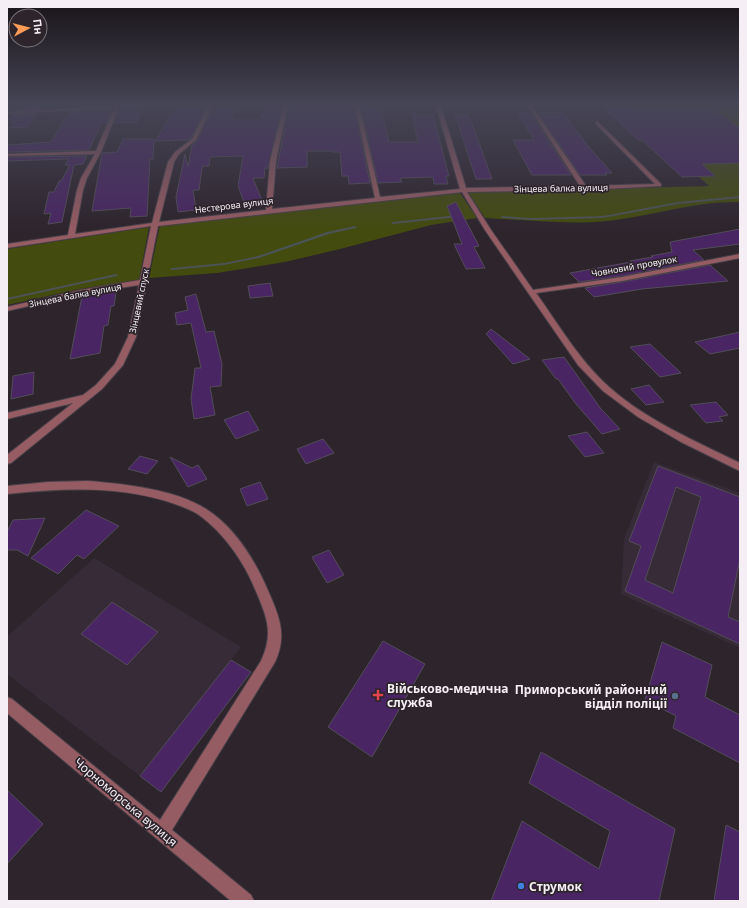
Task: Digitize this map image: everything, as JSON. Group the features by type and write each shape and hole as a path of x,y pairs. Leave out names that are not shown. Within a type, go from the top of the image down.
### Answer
{"street":[{"path":"71,236 84,178 100,146"},
{"name":"Зінцевий спуск","path":"7,460 99,386 119,365 132,336 155,224 171,162 177,153 186,146"},
{"path":"269,210 273,161 276,146"},
{"path":"366,146 378,200"},
{"path":"450,146 463,190 488,230 581,363 606,389 641,415 678,437 740,467"},
{"path":"556,146 584,188"},
{"name":"Зінцева балка вулиця","path":"463,190 659,185 621,146"},
{"path":"7,155 98,152"},
{"name":"Нестерова вулиця","path":"7,246 155,224 269,210 378,200 463,190"},
{"name":"Човновий провулок","path":"531,292 622,279 740,256"},
{"name":"Зінцева балка вулиця","path":"7,309 81,292 143,282"},
{"path":"7,416 86,397"},
{"path":"7,490 60,485 109,486 136,490 181,502 202,511 219,526 234,544 257,578 275,623 275,645 266,666 162,832"},
{"name":"Чорноморська вулиця","path":"7,704 245,901"}],"shaded area":[{"path":"654,462 740,493 740,648 621,594 624,539"},
{"path":"94,558 241,647 140,776 7,674 7,637"}],"green space":[{"path":"665,146 740,146 740,202 723,202 690,206 607,221 561,222 485,218 468,192 709,186"},
{"path":"460,193 477,218 431,225 285,262 217,273 149,278 160,225"},
{"path":"149,227 139,280 80,289 7,305 7,249"}],"building":[{"path":"7,146 91,146 89,150 7,152"},
{"path":"120,146 154,146 153,159 150,159 147,216 130,217 131,208 92,211 102,153 117,152"},
{"path":"192,146 273,146 268,168 265,168 264,178 253,178 263,203 245,205 238,186 243,156 210,157 209,166 203,166 202,168 199,190 193,190 196,210 178,212 176,197 185,154 188,167"},
{"path":"281,146 362,146 370,183 349,184 348,176 342,176 340,152 307,151 307,167 277,168"},
{"path":"370,146 441,146 449,176 446,176 448,184 434,184 433,177 400,178 402,182 378,183"},
{"path":"465,146 480,146 492,179 476,179"},
{"path":"516,146 552,146 571,175 532,175"},
{"path":"561,146 588,146 612,173 605,173 607,175 580,175"},
{"path":"649,146 740,146 740,163 702,164 715,176 682,177"},
{"path":"87,156 83,164 74,165 62,222 48,224 51,213 44,214 49,192 54,192 59,181 61,181 70,165 65,165 69,159 7,161 7,157"},
{"path":"456,202 479,246 474,247 485,268 466,269 454,244 462,244 447,206"},
{"path":"740,229 740,244 693,250 704,260 622,276 579,282 570,273 653,257 651,256 672,252 670,242"},
{"path":"710,265 728,281 642,289 594,297 585,288 622,282"},
{"path":"270,283 273,296 250,298 248,286"},
{"path":"116,292 114,306 111,306 108,325 104,326 100,353 70,359 82,296"},
{"path":"196,294 206,332 214,331 222,364 221,386 210,387 215,415 194,419 191,399 195,368 201,368 191,323 177,325 175,313 188,310 185,297"},
{"path":"491,329 530,359 513,364 486,334"},
{"path":"740,332 740,348 710,354 695,342"},
{"path":"650,344 681,373 660,377 630,347"},
{"path":"564,357 601,409 620,429 602,434 576,404 542,360"},
{"path":"34,372 33,394 11,399 13,376"},
{"path":"649,385 664,402 646,405 631,389"},
{"path":"716,402 728,415 719,417 723,421 706,423 690,405"},
{"path":"248,411 259,430 236,439 224,420"},
{"path":"587,432 604,453 585,457 568,436"},
{"path":"323,439 334,453 306,464 297,449"},
{"path":"140,456 158,461 147,474 128,469"},
{"path":"170,457 192,468 198,465 207,479 188,487"},
{"path":"658,466 740,497 740,559 728,617 740,622 740,644 625,591 641,546 629,541","holes":["676,487 701,497 673,593 645,580"]},
{"path":"260,482 268,499 247,506 240,489"},
{"path":"86,510 119,526 84,559 77,555 58,574 31,558"},
{"path":"45,518 28,556 17,550 7,550 7,532 13,520"},
{"path":"329,550 344,575 327,583 312,557"},
{"path":"112,602 158,632 127,665 81,634"},
{"path":"383,641 425,664 372,757 328,727"},
{"path":"662,642 712,665 705,697 740,715 740,763 673,728 676,716 645,700"},
{"path":"231,660 251,672 161,792 140,776"},
{"path":"541,752 675,829 659,901 491,901 522,821 599,869 610,831 529,783"},
{"path":"7,790 43,824 7,864"},
{"path":"726,825 740,832 740,901 714,901"}],"waterway":[{"path":"502,217 531,219 603,217 678,203 740,197"},
{"path":"393,223 458,216"},
{"path":"172,269 224,264 259,257 328,233 355,227"},
{"path":"7,299 116,275"}],"place":[{"name":"Військово-медична служба","path":"378,695"},
{"name":"Приморський районний відділ поліції","path":"675,696"},
{"name":"Струмок","path":"521,886"}]}
